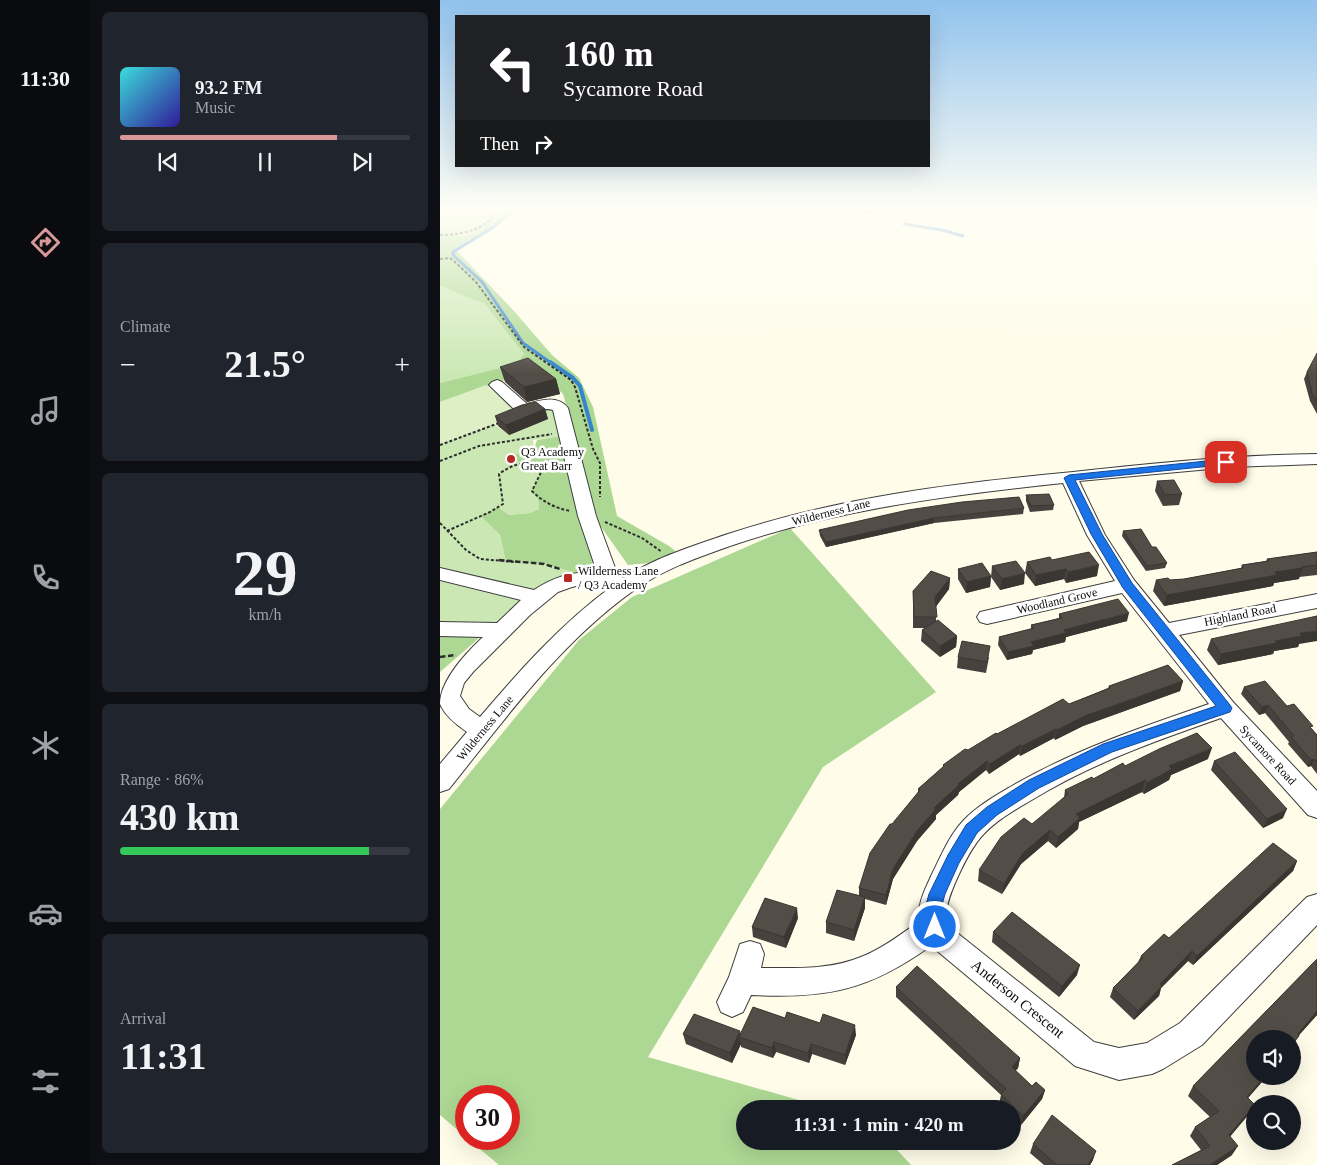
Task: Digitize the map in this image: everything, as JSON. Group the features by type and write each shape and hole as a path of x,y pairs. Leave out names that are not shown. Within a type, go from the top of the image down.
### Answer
{"street":[{"path":"482,731 461,715 448,696 457,676 534,597 563,582 608,580 587,515 560,408 546,403 524,410 497,385"},
{"name":"Wilderness Lane","path":"440,782 537,666 573,631 608,580 672,561 736,537 862,503 989,484 1226,462 1317,459"},
{"name":"Sycamore Road","path":"1069,478 1096,534 1127,585 1225,708 1317,808"},
{"path":"440,574 534,597"},
{"name":"Woodland Grove","path":"986,617 1127,585"},
{"name":"Highland Road","path":"1163,631 1317,601"},
{"path":"440,629 502,630"},
{"path":"742,979 797,984 843,976 876,966 935,927 932,912 937,894 953,859 972,829 992,811 1042,780 1107,748 1225,708"},
{"name":"Anderson Crescent","path":"935,927 946,941 1086,1054 1119,1064 1152,1058 1190,1034 1317,906"}],"path":[{"path":"440,445 523,414 524,410"},
{"path":"440,461 479,446 566,432"},
{"path":"448,531 503,504 505,494 498,474 507,467 520,463 534,463 543,468 542,476 533,485 532,491 538,499 549,505 587,515"},
{"path":"440,523 466,550 480,559 544,564 608,580"}],"green space":[{"path":"440,265 471,265 552,355 579,378 593,407 617,516 669,546 683,557 672,561 628,565 599,524 563,394 537,369 440,402 440,383 516,364 524,354 484,303 440,286"},
{"path":"440,286 484,303 524,354 516,364 440,383"},
{"path":"486,385 520,414 440,444 440,402"},
{"path":"555,409 561,436 533,440 534,449 516,454 520,463 534,463 543,468 542,476 533,485 539,509 530,513 509,515 498,507 482,516 500,535 506,562 544,564 588,576 568,578 502,630 440,629 440,444 494,424 509,435 548,419 537,410"},
{"path":"561,436 609,578 588,576 544,564 506,562 500,535 481,516 498,507 509,515 530,513 539,509 538,499 532,491 543,468 534,463 520,463 515,458 516,454 534,449 537,440"},
{"path":"790,528 936,692 823,767 648,1057 798,1100 736,1100 736,1150 897,1150 911,1165 499,1165 481,1150 520,1150 520,1085 455,1085 455,1128 440,1115 440,809 579,640 632,597"},
{"path":"486,632 440,672 440,636"}],"building":[{"path":"1317,353 1317,402 1312,393 1307,372"},
{"path":"528,358 556,379 524,387 500,367"},
{"path":"536,402 545,409 506,425 495,416 522,405"},
{"path":"1174,480 1182,494 1165,495 1157,481"},
{"path":"1049,494 1054,505 1031,506 1026,495"},
{"path":"1019,497 1024,508 934,518 826,542 819,530 908,510 962,502"},
{"path":"1141,529 1152,547 1156,547 1167,563 1147,566 1123,531"},
{"path":"1089,552 1099,565 1068,572 1066,569 1036,575 1027,562 1050,557 1052,560"},
{"path":"1317,552 1317,565 1275,572 1277,575 1167,595 1156,580 1168,578 1170,580 1184,579 1243,568 1242,565 1269,561 1267,559"},
{"path":"1016,561 1025,573 1002,579 992,566"},
{"path":"982,563 991,576 967,582 958,569"},
{"path":"931,571 950,578 935,597 937,617 914,617 913,591"},
{"path":"1118,599 1129,613 1064,630 1066,633 1031,642 1034,646 1008,652 999,637 1034,628 1031,625 1062,618 1059,614"},
{"path":"1317,616 1317,631 1300,633 1302,636 1275,641 1277,643 1221,654 1211,639"},
{"path":"938,620 957,636 940,646 922,630"},
{"path":"962,641 990,646 987,662 958,657"},
{"path":"1168,665 1183,681 1085,716 1022,746 1020,745 990,764 987,761 958,784 934,808 936,809 917,831 893,869 886,895 859,888 870,853 890,824 920,790 918,789 943,765 965,749 968,750 996,733 1063,699 1069,704 1110,688 1109,686"},
{"path":"1265,681 1287,706 1294,704 1313,726 1310,727 1317,735 1317,762 1314,759 1311,760 1291,737 1294,736 1268,705 1262,707 1244,687"},
{"path":"1197,733 1212,748 1169,766 1172,769 1147,783 1145,780 1076,814 1080,818 1058,837 1050,830 1023,853 1004,884 979,870 1001,837 1024,818 1032,824 1068,794 1065,790 1092,777 1093,779 1123,763 1125,766"},
{"path":"1235,752 1287,809 1267,819 1214,761"},
{"path":"1273,843 1297,861 1197,956 1192,951 1160,984 1162,986 1138,1011 1113,988 1143,958 1141,956 1164,934 1169,938"},
{"path":"837,890 865,897 854,930 826,922"},
{"path":"765,898 797,908 784,937 752,927"},
{"path":"1012,912 1080,965 1062,986 993,932"},
{"path":"1317,959 1317,1011 1301,1030 1248,1030"},
{"path":"917,966 1020,1058 1012,1067 1032,1086 1036,1082 1045,1090 1023,1116 1021,1114 1021,1100 1007,1100 1001,1094 1006,1089 896,987"},
{"path":"753,1007 785,1018 787,1012 820,1023 823,1014 855,1025 845,1055 811,1044 808,1053 774,1042 772,1048 739,1037"},
{"path":"694,1014 740,1031 730,1053 683,1034"},
{"path":"1246,1032 1246,1085 1257,1085 1249,1095 1246,1095 1246,1115 1229,1135 1238,1146 1210,1165 1172,1165 1210,1146 1195,1127 1219,1111 1193,1086"},
{"path":"1052,1115 1096,1151 1088,1165 1057,1165 1033,1144"}],"waterway":[{"path":"464,265 482,282 523,343 551,363"},
{"path":"550,362 573,378 580,386 592,430"}],"place":[{"name":"Q3 Academy Great Barr","path":"511,459"},
{"name":"Wilderness Lane / Q3 Academy","path":"568,578"}],"route":[{"path":"935,927 932,912 937,894 953,859 972,829 992,811 1034,784 1107,748 1225,708 1127,585 1096,534 1069,478 1226,462"}]}
